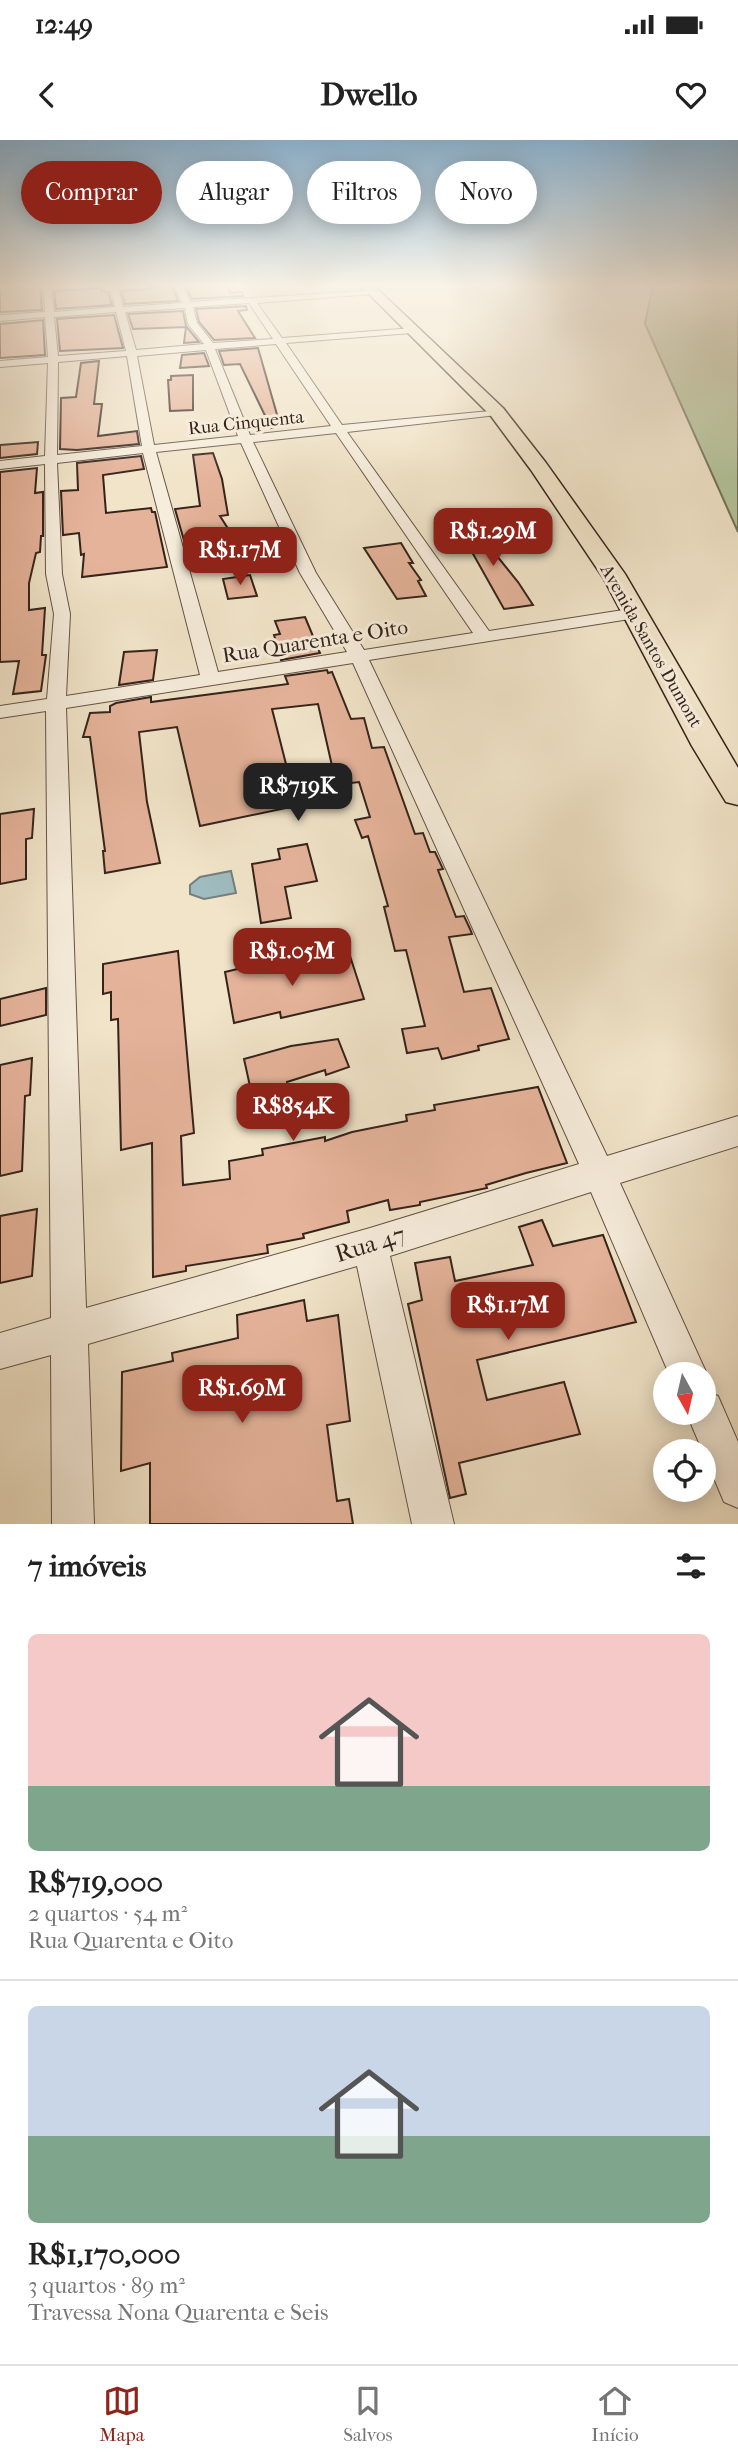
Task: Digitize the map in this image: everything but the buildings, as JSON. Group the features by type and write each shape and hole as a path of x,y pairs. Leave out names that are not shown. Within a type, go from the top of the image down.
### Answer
{"main road":[{"name":"Avenida Santos Dumont","path":"430,349 497,412 539,467 636,613 666,672 738,794"}],"street":[{"path":"52,349 54,574 62,614 55,705 73,1524"},
{"path":"131,349 149,451 211,681"},
{"path":"0,364 184,349"},
{"path":"210,349 247,440 308,573 359,657 599,1173 683,1362"},
{"path":"284,349 485,637"},
{"name":"Rua Cinquenta","path":"0,465 497,412"},
{"name":"Rua Quarenta e Oito","path":"0,712 636,613"},
{"name":"Rua 47","path":"0,1351 370,1245 738,1130"},
{"path":"370,1245 433,1524"},
{"path":"711,1425 738,1488"}],"green space":[{"path":"656,349 738,349 738,532"}],"water":[{"path":"231,871 236,893 204,899 190,894 190,885 200,877"}]}
